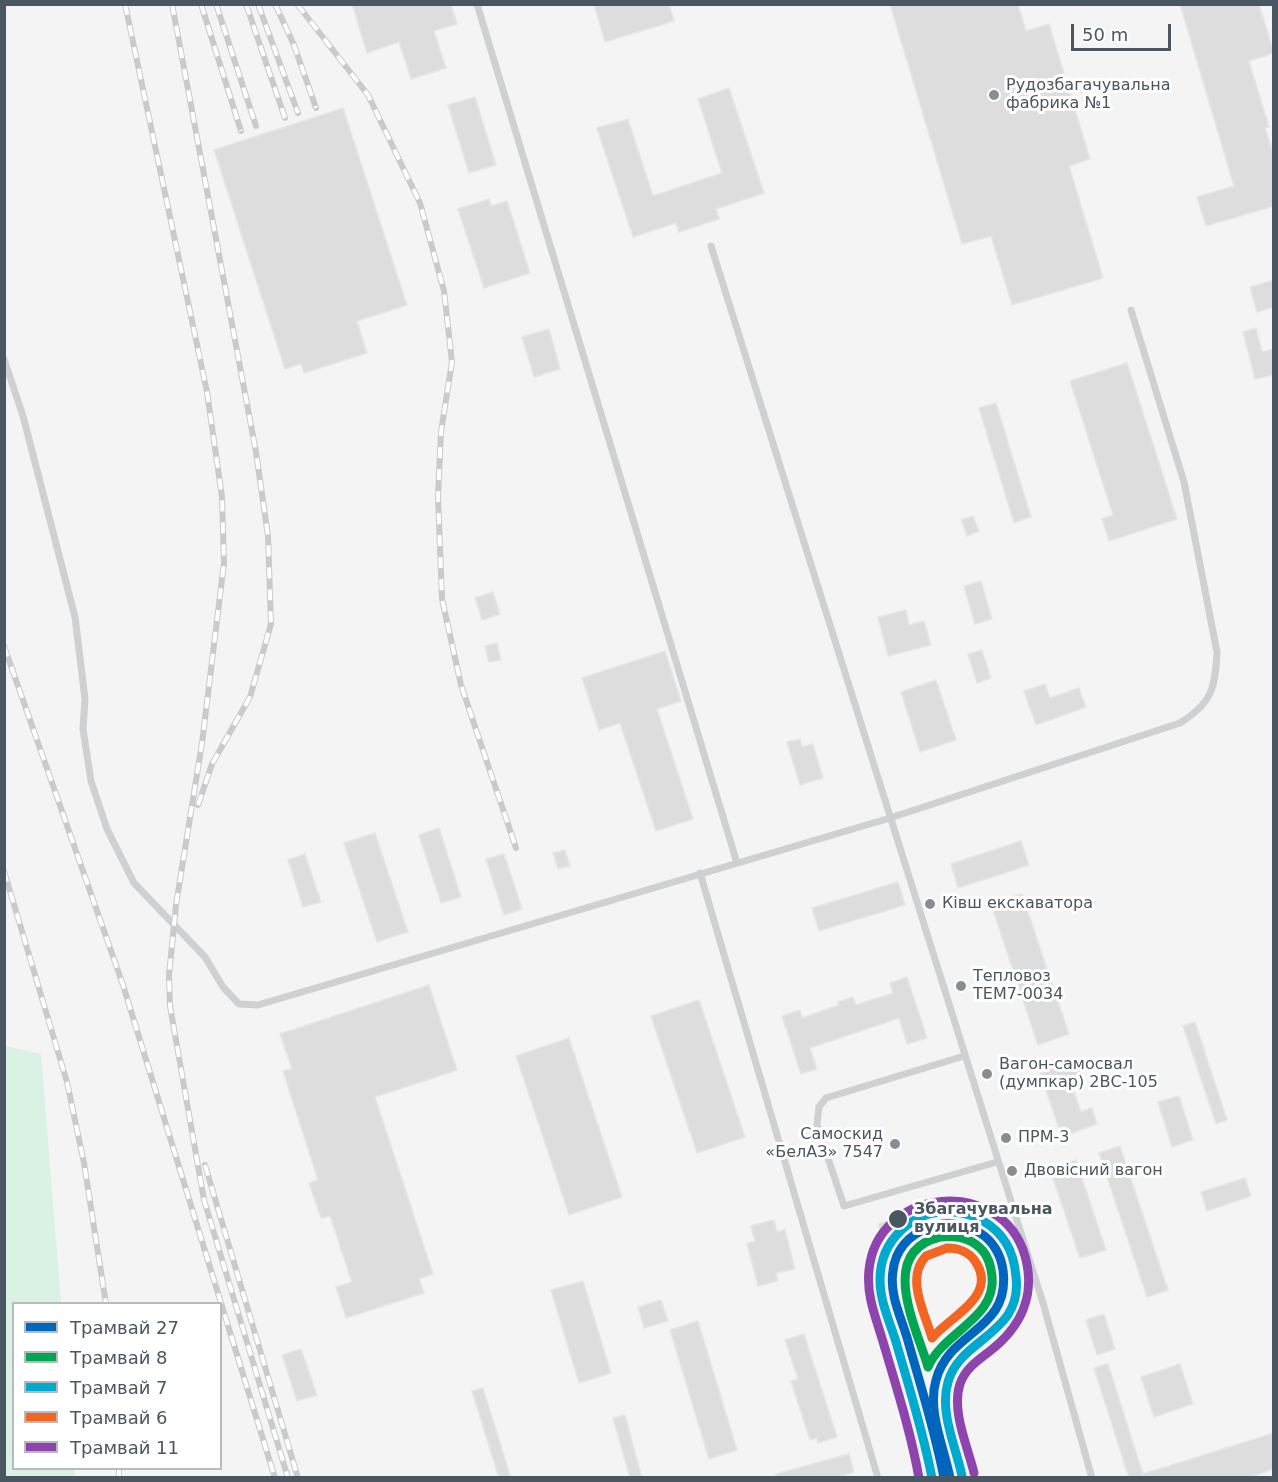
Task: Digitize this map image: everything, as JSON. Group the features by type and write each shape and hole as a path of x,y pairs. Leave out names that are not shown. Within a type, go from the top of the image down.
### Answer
{"lane":[{"path":"477,4 737,863"},
{"path":"711,246 1043,1303 1092,1478"},
{"path":"4,359 23,416 75,617 85,699 83,729 89,771 107,829 134,883 205,957 223,987 239,1004 258,1005 890,818 1180,723 1206,704 1216,677 1215,640 1184,482 1131,310"},
{"path":"700,873 878,1478"},
{"path":"964,1056 826,1098 819,1107 817,1125 844,1206 997,1162"}],"green space":[{"path":"5,1046 41,1054 61,1302 12,1302 12,1470 74,1470 75,1477 5,1477"}],"building":[{"path":"352,4 451,4 457,24 434,31 446,68 411,79 399,42 367,53"},
{"path":"594,4 669,4 674,21 605,42"},
{"name":"Рудозбагачувальна фабрика №1","path":"890,4 1018,4 1026,31 1049,24 1090,159 1069,166 1103,278 1012,305 991,236 962,244"},
{"path":"1180,4 1259,4 1274,53 1249,61 1269,127 1265,128 1274,156 1274,206 1206,226 1197,197 1234,186"},
{"path":"729,88 764,193 716,209 719,219 679,232 676,223 633,237 597,128 628,119 653,196 722,173 698,99"},
{"path":"475,97 496,165 469,173 448,105"},
{"path":"343,108 407,305 357,321 367,353 304,373 301,364 285,369 214,150"},
{"path":"489,199 491,206 507,201 530,273 484,288 458,209"},
{"path":"1274,280 1274,307 1257,312 1250,287"},
{"path":"1256,328 1262,352 1274,349 1274,375 1255,379 1243,332"},
{"path":"549,329 560,369 534,377 522,337"},
{"path":"1127,363 1177,519 1109,541 1102,519 1113,515 1070,381"},
{"path":"996,403 1031,517 1014,523 979,408"},
{"path":"973,516 979,531 967,536 961,520"},
{"path":"981,581 992,619 975,624 964,586"},
{"path":"493,592 500,614 482,620 475,598"},
{"path":"906,610 909,625 924,621 931,645 888,656 878,617"},
{"path":"497,643 501,660 489,662 485,646"},
{"path":"982,650 991,678 977,683 968,654"},
{"path":"665,651 681,701 657,709 693,819 656,831 620,723 599,730 582,678"},
{"path":"936,680 956,740 920,752 901,692"},
{"path":"1045,684 1050,698 1079,688 1086,707 1036,725 1024,691"},
{"path":"800,739 802,747 813,744 823,778 800,785 787,742"},
{"path":"439,828 461,897 441,903 419,835"},
{"path":"375,833 408,932 377,942 344,843"},
{"path":"1021,841 1029,865 958,888 951,864"},
{"path":"565,850 570,866 558,869 553,853"},
{"path":"305,854 321,902 303,907 288,860"},
{"path":"504,854 522,909 504,915 486,859"},
{"path":"898,882 905,905 819,931 812,908"},
{"path":"1022,894 1069,1034 1038,1045 991,904"},
{"path":"907,977 927,1038 907,1044 899,1018 810,1048 817,1069 801,1074 782,1016 800,1010 802,1018 839,1005 838,1002 853,997 856,1005 893,993 890,983"},
{"path":"429,985 457,1070 375,1097 433,1274 419,1279 424,1293 346,1318 336,1287 352,1282 330,1216 321,1218 309,1183 318,1180 283,1071 292,1069 280,1034"},
{"path":"699,1000 745,1137 697,1153 651,1016"},
{"path":"1195,1022 1227,1120 1216,1124 1183,1026"},
{"path":"569,1038 622,1197 569,1215 516,1056"},
{"path":"1078,1059 1084,1077 1070,1081 1081,1112 1092,1108 1097,1124 1062,1137 1040,1073"},
{"path":"1179,1096 1193,1140 1172,1147 1158,1102"},
{"path":"1120,1146 1168,1290 1147,1297 1099,1153"},
{"path":"1076,1160 1106,1250 1080,1258 1050,1169"},
{"path":"1245,1178 1251,1196 1207,1211 1201,1192"},
{"path":"908,1215 911,1225 881,1234 878,1224"},
{"path":"774,1220 777,1232 785,1230 795,1269 776,1273 778,1281 758,1286 747,1243 755,1241 751,1226"},
{"path":"583,1281 611,1373 579,1383 551,1290"},
{"path":"661,1300 668,1321 644,1328 638,1307"},
{"path":"1104,1314 1115,1349 1097,1355 1086,1320"},
{"path":"698,1321 737,1450 709,1459 670,1330"},
{"path":"804,1334 837,1437 818,1443 817,1438 810,1440 791,1381 798,1379 785,1340"},
{"path":"301,1349 317,1395 297,1401 282,1355"},
{"path":"1108,1364 1143,1474 1274,1433 1274,1469 1246,1478 1129,1478 1094,1368"},
{"path":"1180,1364 1193,1404 1154,1417 1141,1377"},
{"path":"483,1388 511,1478 499,1478 472,1391"},
{"path":"625,1415 642,1478 630,1478 613,1418"},
{"path":"849,1454 854,1472 834,1478 776,1478 776,1474"}],"railway":[{"path":"125,4 207,392 222,497 224,563 202,743 176,905 169,975 170,1006 204,1200 288,1478"},
{"path":"172,4 256,452 268,536 271,624 250,697 212,764 198,805"},
{"path":"201,4 241,131"},
{"path":"216,4 256,126"},
{"path":"246,4 285,118"},
{"path":"258,4 298,113"},
{"path":"275,4 294,45 316,108"},
{"path":"297,4 368,95 420,203 444,291 452,362 441,432 438,497 442,599 461,685 516,848"},
{"path":"4,646 123,985 221,1302"},
{"path":"4,871 67,1082 84,1163 106,1302"},
{"path":"205,1165 298,1478"},
{"path":"222,1306 275,1478"},
{"path":"119,1470 119,1478"}],"tram line":[{"name":"11","path":"919,1478 912,1444 873,1308 868,1280 877,1242 894,1221 916,1208 941,1201 968,1203 992,1212 1012,1230 1025,1256 1028,1270 1027,1297 1018,1321 1001,1342 969,1369 960,1384 959,1417 974,1473"},
{"name":"7","path":"932,1478 916,1409 883,1304 880,1280 881,1265 886,1252 901,1230 912,1222 938,1212 969,1215 990,1226 1008,1247 1016,1277 1016,1296 1010,1311 1001,1324 965,1355 955,1367 948,1382 947,1417 962,1476"},
{"name":"27","path":"944,1478 928,1409 894,1298 892,1280 896,1257 909,1239 928,1228 954,1224 968,1227 985,1236 996,1249 1003,1270 1003,1290 998,1306 989,1318 953,1350 943,1363 936,1380 935,1416 950,1478"},
{"name":"8","path":"940,1237 963,1238 974,1243 983,1251 991,1269 991,1291 978,1314 945,1344 928,1367 910,1312 905,1274 910,1258 921,1245 940,1237"},
{"name":"6","path":"947,1248 963,1251 973,1258 981,1273 981,1285 977,1295 969,1304 932,1338 918,1296 917,1275 926,1256 947,1248"}],"place":[{"name":"Рудозбагачувальна фабрика №1","path":"994,95"},
{"name":"Ківш екскаватора","path":"930,904"},
{"name":"Тепловоз ТЕМ7-0034","path":"961,986"},
{"name":"Вагон-самосвал (думпкар) 2ВС-105","path":"987,1074"},
{"name":"ПРМ-3","path":"1006,1138"},
{"name":"Самоскид «БелАЗ» 7547","path":"895,1144"},
{"name":"Двовісний вагон","path":"1012,1171"},
{"name":"Збагачувальна вулиця","path":"898,1219"}]}
